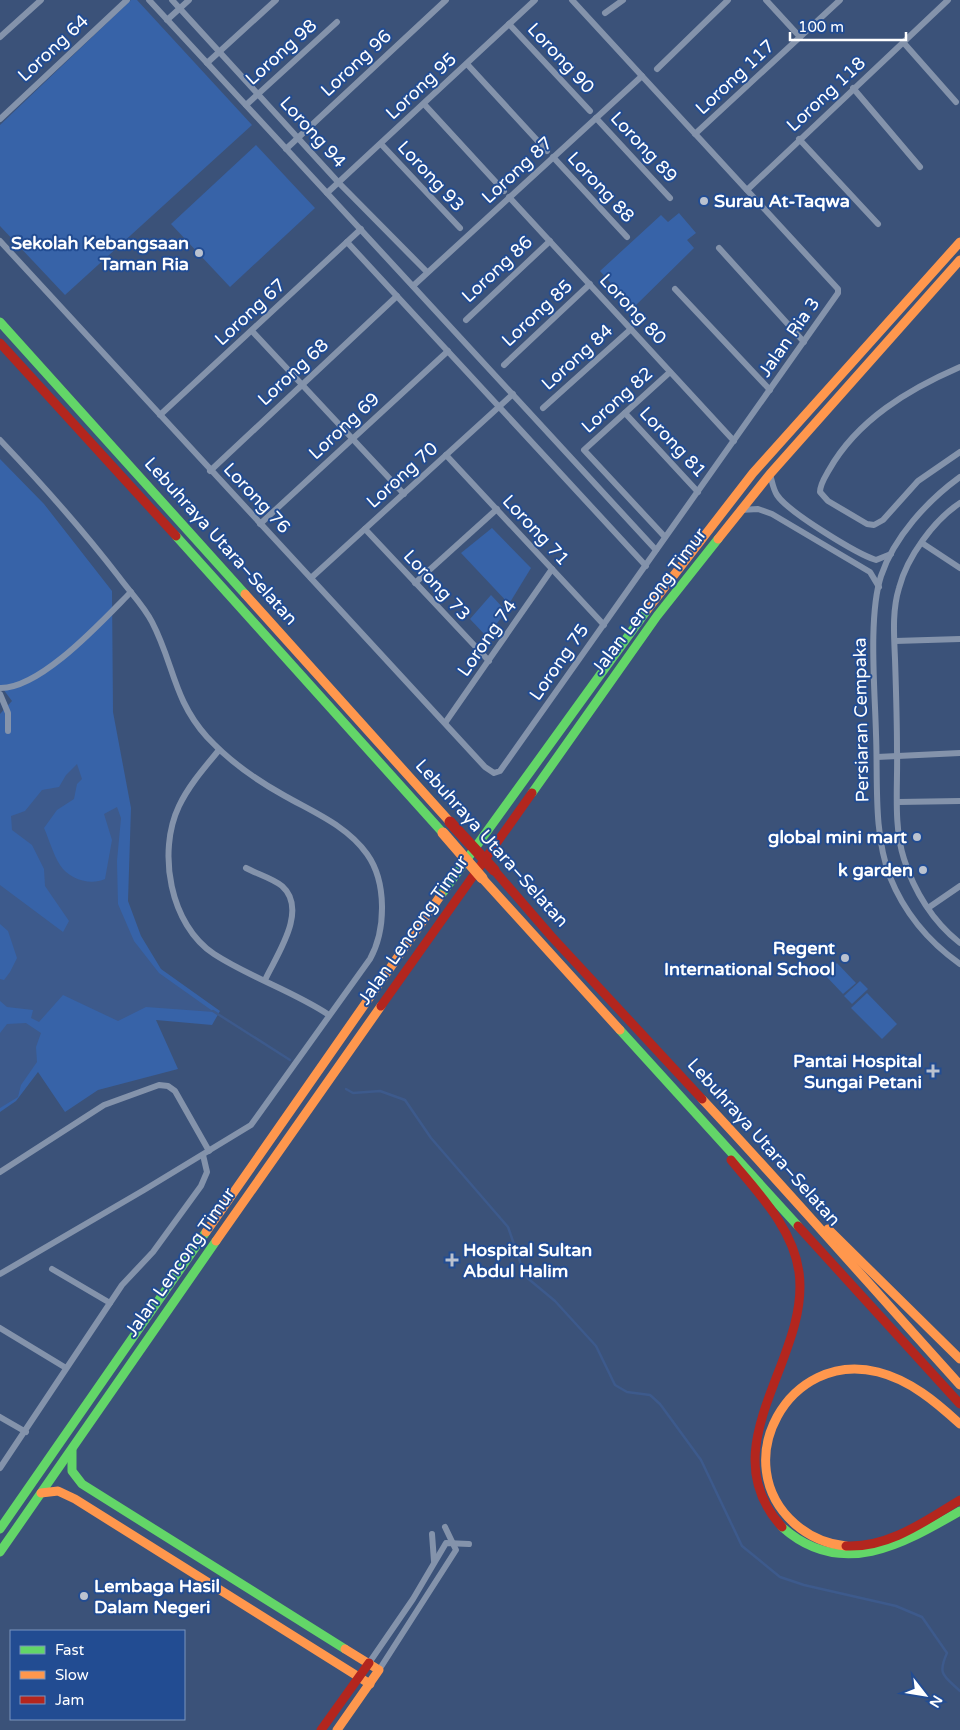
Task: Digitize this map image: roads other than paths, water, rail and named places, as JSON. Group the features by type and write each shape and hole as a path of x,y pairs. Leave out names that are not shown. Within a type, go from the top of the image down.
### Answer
{"main road":[{"name":"Jalan Lencong Timur","path":"0,1529 377,985 624,640 752,474 960,242"},
{"name":"Jalan Lencong Timur","path":"0,1552 72,1450 149,1335 657,616 770,474 960,260"},
{"name":"Lebuhraya Utara–Selatan","path":"0,322 494,870 551,936 795,1199 827,1239 960,1384"},
{"name":"Lebuhraya Utara–Selatan","path":"0,343 314,687 482,878 960,1404"},
{"path":"700,1119 774,1217 790,1243 799,1271 800,1302 796,1329 756,1436 756,1473 768,1510 782,1527 806,1544 828,1552 852,1556 873,1554 890,1549 960,1511"},
{"path":"795,1199 960,1359"},
{"path":"960,1424 935,1402 907,1384 877,1371 847,1369 824,1374 796,1391 775,1418 769,1430 764,1453 766,1478 780,1510 801,1530 830,1544 855,1546 879,1542 960,1500"},
{"path":"72,1450 72,1471 77,1480 82,1484 379,1670 337,1730"},
{"path":"41,1493 58,1492 75,1499 370,1684"},
{"path":"321,1730 369,1663"}],"street":[{"path":"0,37 40,0"},
{"path":"149,0 656,550"},
{"name":"Lorong 94","path":"172,0 339,183 427,272"},
{"path":"167,20 189,0"},
{"path":"207,63 276,0"},
{"name":"Lorong 96","path":"286,149 446,0"},
{"name":"Lorong 95","path":"328,194 535,0"},
{"name":"Jalan Ria 3","path":"572,0 838,289 836,297 656,550"},
{"path":"605,13 612,10 623,0"},
{"path":"657,69 728,0"},
{"path":"766,0 800,37"},
{"name":"Lorong 117","path":"696,134 840,0"},
{"name":"Lorong 118","path":"747,190 948,0"},
{"name":"Lorong 64","path":"0,119 125,1"},
{"name":"Lorong 98","path":"246,105 337,22"},
{"name":"Lorong 90","path":"509,24 590,111"},
{"path":"902,42 956,102"},
{"path":"467,64 547,151"},
{"name":"Lorong 87","path":"413,286 642,76"},
{"path":"853,88 920,167"},
{"path":"424,104 504,191"},
{"name":"Lorong 89","path":"596,118 670,198"},
{"path":"799,139 878,224"},
{"name":"Lorong 93","path":"381,144 460,228"},
{"name":"Lorong 88","path":"553,157 627,237"},
{"name":"Lorong 80","path":"509,197 734,441"},
{"name":"Lorong 67","path":"160,415 361,230"},
{"name":"Lorong 76","path":"0,240 210,471 485,766 494,773"},
{"name":"Lorong 86","path":"466,320 550,241"},
{"path":"348,242 646,566"},
{"path":"719,248 804,342"},
{"name":"Lorong 85","path":"504,364 590,284"},
{"path":"675,288 770,390"},
{"name":"Lorong 68","path":"210,471 397,296"},
{"name":"Lorong 84","path":"543,408 631,329"},
{"path":"252,331 404,494"},
{"name":"Lorong 69","path":"260,524 448,351"},
{"path":"960,367 908,392 875,417 840,454 821,485 820,492 828,501 867,524 874,525 883,520 918,481 960,452"},
{"name":"Lorong 82","path":"666,537 584,450 670,372"},
{"name":"Lorong 70","path":"311,578 513,394"},
{"name":"Lorong 81","path":"625,413 698,492"},
{"path":"0,440 86,535 152,622 183,702 205,735 220,750 262,783 344,830 368,855 376,870 380,884 380,936 370,959 251,1125 0,1274"},
{"name":"Lorong 71","path":"446,455 604,625"},
{"path":"770,474 774,489 781,500 834,538 876,560 891,554"},
{"name":"Persiaran Cempaka","path":"960,477 927,506 891,554 879,587 875,619 878,822 890,876 905,906 926,934 937,946 960,964"},
{"path":"960,503 940,521 922,543 909,564 899,587 895,605 898,802 903,857 913,883 928,908 946,931 960,943"},
{"path":"415,583 496,509"},
{"path":"740,510 758,509 777,516 870,572 879,587"},
{"name":"Lorong 73","path":"364,529 488,661"},
{"path":"922,543 960,568"},
{"name":"Lorong 75","path":"494,773 504,767 656,550"},
{"name":"Lorong 74","path":"445,723 552,569"},
{"path":"0,688 13,686 43,672 85,637 131,592"},
{"path":"895,641 960,639"},
{"path":"0,694 8,713 8,731"},
{"path":"220,750 178,806 170,834 168,861 180,911 199,942 215,955 289,992 329,1015"},
{"path":"877,757 960,753"},
{"path":"898,802 960,801"},
{"path":"246,868 283,887 293,909 290,925 265,980"},
{"path":"928,908 960,886"},
{"path":"0,1172 104,1105 160,1085 168,1086 175,1091 209,1151"},
{"path":"0,1468 26,1432 110,1303 128,1278 153,1252 201,1186 207,1172 203,1155"},
{"path":"52,1269 110,1303"},
{"path":"0,1328 66,1368"},
{"path":"0,1416 26,1432"},
{"path":"379,1670 456,1550 445,1527"},
{"path":"432,1534 434,1562"},
{"path":"369,1663 446,1543 469,1544"}],"waterway":[{"path":"213,1011 290,1060"},
{"path":"346,1089 353,1093 380,1091 405,1100 431,1138 508,1227 525,1276 555,1301 596,1346 615,1385 627,1392 650,1395 660,1404 701,1460 742,1546 780,1577 804,1585 896,1606 922,1617 947,1653 942,1671 944,1675 960,1691"}],"place":[{"name":"Surau At-Taqwa","path":"704,201"},
{"name":"Sekolah Kebangsaan Taman Ria","path":"199,253"},
{"name":"global mini mart","path":"917,837"},
{"name":"k garden","path":"923,870"},
{"name":"Regent International School","path":"845,958"},
{"name":"Pantai Hospital Sungai Petani","path":"933,1071"},
{"name":"Hospital Sultan Abdul Halim","path":"452,1260"},
{"name":"Lembaga Hasil Dalam Negeri","path":"84,1596"}]}
